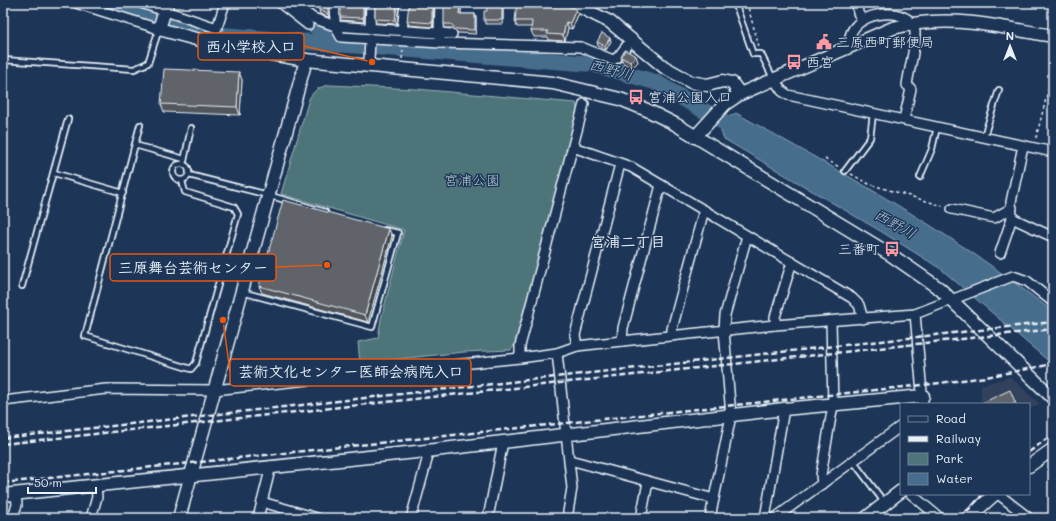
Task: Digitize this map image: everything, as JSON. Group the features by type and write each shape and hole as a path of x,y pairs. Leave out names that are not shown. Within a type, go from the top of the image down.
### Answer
{"street":[{"path":"76,3 159,29 222,46 306,60 553,83 620,98 647,110 695,137 892,255 940,289 1053,398"},
{"path":"141,3 166,7 217,28 224,4"},
{"path":"280,3 308,25"},
{"path":"293,3 313,18 335,26 404,41 581,47 613,60 618,57 632,39"},
{"path":"335,3 335,26"},
{"path":"369,60 371,3"},
{"path":"402,31 405,3"},
{"path":"440,3 439,33 441,43"},
{"path":"572,3 610,22 664,67 691,82 707,85 724,81 732,84 740,94"},
{"path":"857,3 858,13 862,19"},
{"path":"159,29 166,7"},
{"path":"850,45 849,37 854,28 862,19 883,14 900,14 912,23 915,32 908,85 911,89 904,119"},
{"path":"695,137 725,104 740,94 773,78 893,28 912,23 942,20 968,22 1053,36"},
{"path":"370,34 402,31 452,34"},
{"path":"179,518 306,60"},
{"path":"773,78 782,91 788,95 1053,152"},
{"path":"520,358 520,346 584,104"},
{"path":"1000,253 1012,218 1014,185 1023,146"},
{"path":"573,147 631,167 792,262 852,298 859,305 863,319"},
{"path":"577,346 575,335 620,164"},
{"path":"622,341 623,328 661,185"},
{"path":"952,209 994,218 1012,208"},
{"path":"672,336 672,328 704,210"},
{"path":"1012,218 1053,237"},
{"path":"710,518 730,416 724,330 725,314 747,236"},
{"path":"775,325 775,317 792,262"},
{"path":"3,401 106,389 214,390 520,358 557,353 577,346 622,341 775,325 915,314 1013,276 1027,281 1053,302"},
{"path":"3,495 426,451 784,409 923,400 915,314"},
{"path":"822,484 821,475 833,405 830,321"},
{"path":"557,353 572,488 568,518"},
{"path":"765,518 784,409"},
{"path":"776,518 900,427"},
{"path":"488,518 503,442"},
{"path":"412,518 427,460 426,451"},
{"path":"1030,465 1051,453"},
{"path":"570,460 714,499"},
{"path":"258,518 271,466"},
{"path":"641,518 648,482"},
{"path":"91,518 97,496 96,485"},
{"path":"866,518 900,492"},
{"path":"12,518 17,505 16,494"},
{"path":"912,495 937,517"},
{"path":"968,518 993,495"},
{"path":"999,495 1029,518"},
{"path":"262,502 317,518"}],"lane":[{"path":"735,3 753,54 761,54 773,78"},
{"path":"3,60 134,69 148,63 159,29"},
{"path":"984,136 999,90"},
{"path":"845,171 870,138 873,114"},
{"path":"22,286 68,119"},
{"path":"140,125 84,336 191,369 196,363 238,214 234,206 185,192 182,181"},
{"path":"920,177 932,149 937,127"},
{"path":"184,162 191,128"},
{"path":"135,145 184,162 188,168 189,175"},
{"path":"182,181 176,179 172,173 177,165 184,162"},
{"path":"54,173 123,193"},
{"path":"189,175 268,194 329,213"},
{"path":"182,181 189,175"},
{"path":"241,292 372,327 398,233 382,229"},
{"path":"853,461 885,504"}],"path":[{"path":"747,3 761,54"},
{"path":"402,63 404,41"},
{"path":"1033,148 1053,71"},
{"path":"825,159 869,184 952,209"}],"shaded area":[{"path":"1010,377 1040,404 1030,409 1030,403 981,403 981,385"}],"green space":[{"name":"宮浦公園","path":"329,85 416,89 576,103 578,111 514,346 511,350 464,352 360,363 358,342 378,338 381,319 404,230 281,194 309,99 317,89"}],"water":[{"path":"736,113 859,182 939,231 1016,284 1053,312 1053,365 941,269 882,232 724,139 721,131 727,118"}],"building":[{"path":"319,3 328,3 328,14 319,10"},
{"path":"340,3 363,3 363,18 340,17"},
{"path":"375,3 397,3 395,20 375,19"},
{"path":"409,3 432,3 432,23 407,21"},
{"path":"444,3 460,3 459,14 475,14 475,30 456,29 451,24 444,24"},
{"path":"486,3 502,3 502,20 484,20 484,11 487,11"},
{"path":"517,3 562,3 576,9 570,23 566,22 563,35 547,34 548,31 531,31 532,21 515,21"},
{"path":"602,33 610,38 605,46 597,42"},
{"path":"625,50 636,56 630,62 621,57"},
{"path":"164,69 239,72 237,107 161,104"},
{"path":"283,200 389,229 365,315 259,286"},
{"path":"1010,390 1016,403 982,403"}],"waterway":[{"name":"西野川","path":"96,3 170,25 221,35 592,64 655,82 742,133"},
{"path":"295,11 339,45"}],"railway":[{"path":"3,438 1053,322"},
{"path":"3,444 1053,329"},
{"path":"3,483 932,384 986,377 1053,364"},
{"path":"1030,451 1053,434"},
{"path":"961,518 982,495"}],"place":[{"name":"三原西町郵便局","path":"824,42"},
{"name":"西小学校入口","path":"372,62"},
{"name":"西宮","path":"794,62"},
{"name":"宮浦公園入口","path":"636,97"},
{"name":"三番町","path":"892,249"},
{"name":"三原舞台芸術センター","path":"327,265"},
{"name":"芸術文化センター医師会病院入口","path":"223,320"}],"district":[{"name":"宮浦二丁目","path":"628,242"}]}
